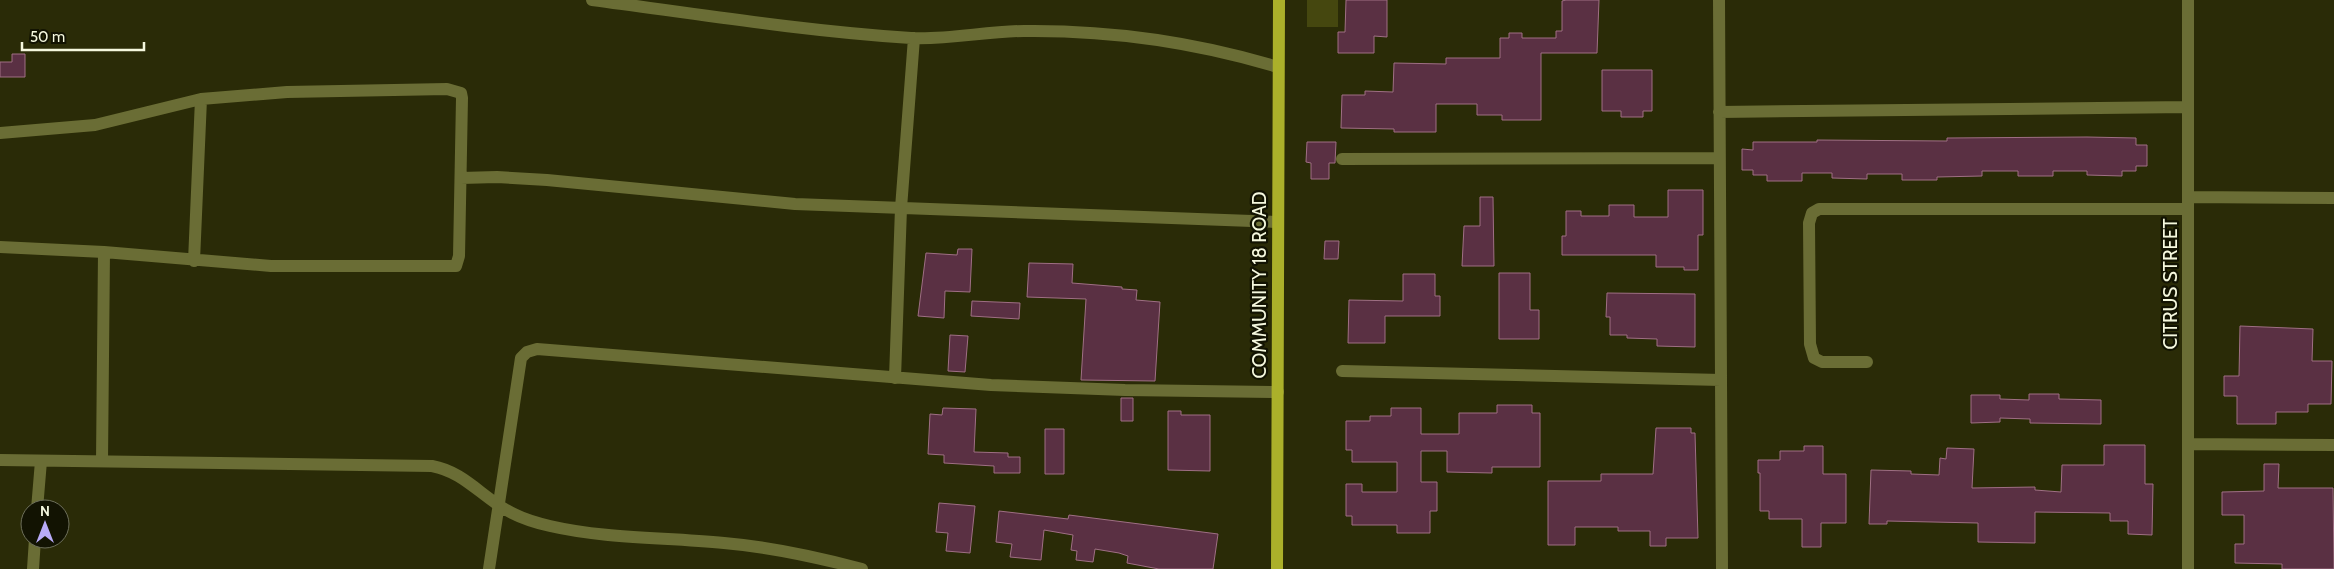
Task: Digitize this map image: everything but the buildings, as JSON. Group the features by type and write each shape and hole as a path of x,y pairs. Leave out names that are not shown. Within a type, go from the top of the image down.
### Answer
{"main road":[{"name":"COMMUNITY 18 ROAD","path":"1277,569 1279,0"}],"street":[{"path":"592,0 814,29 914,38 1022,31 1114,35 1174,42 1229,52 1278,67"},
{"path":"1719,0 1722,569"},
{"name":"CITRUS STREET","path":"2188,0 2188,569"},
{"path":"895,378 901,208 914,38"},
{"path":"0,133 95,125 201,99 287,92 446,89 461,93 462,98 461,178 458,262 456,266 271,266 104,252 0,247"},
{"path":"194,261 201,99"},
{"path":"1719,112 2188,108"},
{"path":"1342,159 1719,158"},
{"path":"461,178 497,177 547,180 795,204 1278,222"},
{"path":"1867,362 1822,362 1814,358 1810,344 1809,223 1812,213 1819,209 2188,203 2334,198"},
{"path":"102,461 104,252"},
{"path":"489,569 521,358 537,349 895,378 1057,388 1278,392"},
{"path":"1342,372 1721,380"},
{"path":"2188,444 2334,444"},
{"path":"0,460 432,466 442,468 465,479 499,506 529,520 568,530 767,548 862,569"},
{"path":"38,499 40,461"},
{"path":"33,569 34,549"}],"shaded area":[{"path":"1307,0 1338,0 1338,27 1307,27"}]}
